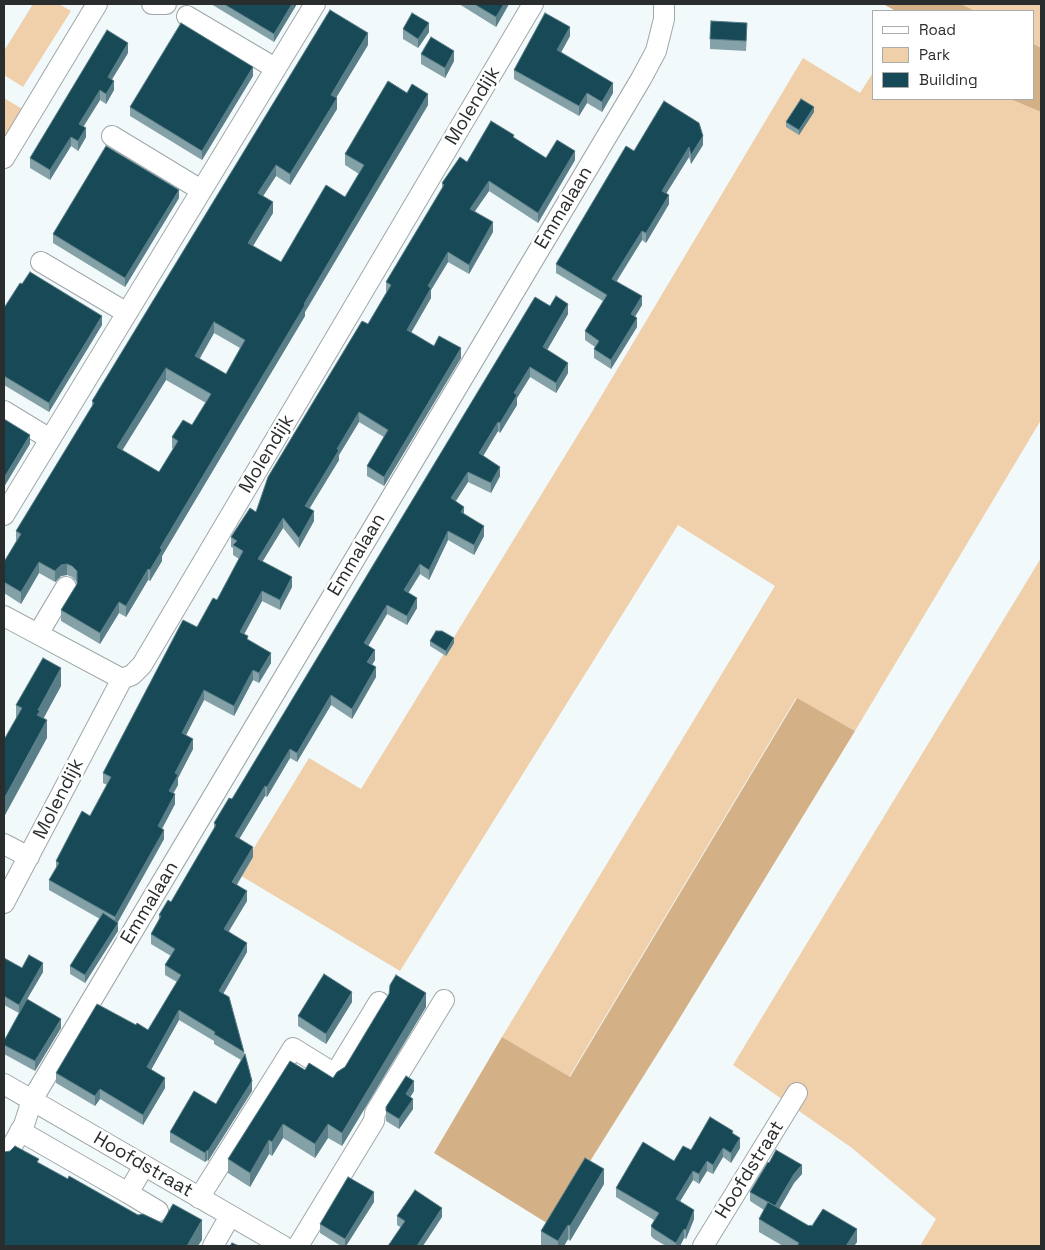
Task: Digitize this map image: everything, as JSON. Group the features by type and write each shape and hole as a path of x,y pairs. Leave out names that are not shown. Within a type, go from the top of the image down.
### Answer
{"street":[{"path":"4,158 97,4"},
{"path":"4,515 315,4"},
{"name":"Molendijk","path":"4,903 122,679 132,675 142,665 533,4"},
{"name":"Emmalaan","path":"4,1159 24,1124 32,1100 641,78 656,51 664,19 664,4"},
{"path":"187,16 275,68"},
{"path":"112,136 202,190"},
{"path":"41,262 126,313"},
{"path":"4,410 50,439"},
{"path":"38,634 66,587"},
{"path":"4,616 122,679"},
{"path":"4,844 29,857"},
{"path":"298,1246 374,1121 375,1114 444,1000"},
{"path":"199,1198 293,1048 335,1074 379,1002"},
{"name":"Hoofdstraat","path":"4,1084 282,1246"},
{"name":"Hoofdstraat","path":"703,1246 797,1093"},
{"path":"20,1131 158,1211"},
{"path":"128,1194 144,1166"},
{"path":"212,1246 230,1216"}],"green space":[{"path":"33,4 59,4 71,11 23,87 4,75 4,51"},
{"path":"961,4 1041,4 1041,48 1035,45 1035,10 973,10"},
{"path":"803,58 860,93 872,74 872,100 1012,100 1041,112 1041,420 855,731 796,698 569,1077 502,1037 775,586 678,525 400,971 238,874 309,758 361,789 590,415"},
{"path":"4,98 24,110 4,144"},
{"path":"1041,558 1041,1246 920,1246 936,1219 852,1148 733,1065"}],"shaded area":[{"path":"883,4 961,4 973,10 894,10"},
{"path":"1035,45 1041,48 1041,112 1012,100 1035,100"},
{"path":"797,698 855,731 673,1029 550,1225 434,1153 502,1037 570,1077"}],"building":[{"path":"224,4 292,4 274,34"},
{"path":"474,4 504,4 496,17"},
{"path":"330,10 368,33 331,95 337,98 290,174 276,165 258,193 273,202 248,243 281,262 326,185 345,197 364,165 345,154 388,81 407,93 412,84 428,94 160,548 162,550 150,570 148,569 126,606 119,602 100,633 61,610 77,584 77,571 72,566 67,564 61,565 55,571 39,562 21,592 4,582 4,562 21,534 16,531 94,403 92,401","holes":["214,322 245,340 226,374 195,356","166,368 211,394 192,425 183,420 172,437 178,441 159,472 117,447"]},
{"path":"412,13 429,23 418,39 403,29"},
{"path":"545,13 570,27 557,50 613,83 602,102 587,93 579,106 514,70"},
{"path":"711,21 747,23 746,41 710,39"},
{"path":"181,23 253,67 202,151 130,107"},
{"path":"107,30 128,43 108,77 114,81 106,94 100,90 79,124 86,128 78,141 71,137 50,170 30,158"},
{"path":"431,37 454,51 445,68 421,54"},
{"path":"801,99 814,107 799,130 786,122"},
{"path":"664,101 699,123 703,136 691,155 689,147 662,191 669,195 646,233 642,231 612,279 642,296 631,314 637,318 611,360 594,349 599,341 585,331 607,295 556,264 626,146 634,151"},
{"path":"491,121 546,158 557,140 575,151 538,213 489,181 470,209 493,222 469,265 448,252 428,286 431,288 407,330 434,346 439,336 461,348 384,477 367,466 388,430 359,412 337,449 339,450 305,506 314,511 299,538 283,518 258,559 292,577 280,600 262,591 240,632 248,636 247,639 271,653 259,673 253,670 234,706 204,690 182,733 193,739 175,773 178,775 169,791 175,794 158,826 164,830 115,917 49,880 59,863 56,861 82,811 90,816 111,777 103,773 183,620 197,627 213,598 217,600 243,551 233,545 237,541 231,537 250,508 256,512 268,477 362,321 368,324 391,285 386,282 444,185 442,183 460,157 467,162"},
{"path":"106,146 179,190 125,278 53,234"},
{"path":"30,272 102,316 49,403 4,376 4,308 20,283 22,284"},
{"path":"556,296 568,304 543,347 568,363 556,383 530,367 514,393 517,395 479,453 500,467 491,483 468,472 451,498 464,507 461,512 484,526 474,545 448,531 429,570 420,564 404,590 417,598 407,616 387,605 364,643 375,650 367,662 376,667 352,709 331,695 297,753 290,749 235,836 253,847 232,882 247,891 224,929 247,943 219,991 229,997 244,1052 179,1010 147,1067 165,1078 143,1115 100,1089 95,1096 56,1073 97,1004 148,1030 181,975 165,965 175,949 151,934 161,916 159,915 168,900 171,902 216,825 214,823 229,798 232,799 535,297 550,306"},
{"path":"4,419 30,435 4,478"},
{"path":"436,631 442,631 454,638 446,651 430,641"},
{"path":"43,658 61,668 38,710 40,711 37,715 47,720 4,799 4,737 22,708 16,705"},
{"path":"103,913 118,923 85,975 70,966"},
{"path":"29,955 43,963 19,1005 4,996 4,958 22,968"},
{"path":"324,974 352,992 326,1034 298,1016"},
{"path":"396,975 426,993 342,1133 328,1124 315,1144 283,1124 272,1142 269,1140 250,1173 228,1159 290,1061 305,1070 309,1063 333,1078 337,1072 345,1067 389,994 390,985"},
{"path":"27,999 61,1019 35,1061 4,1045 4,1041"},
{"path":"245,1054 252,1081 208,1151 205,1153 170,1132 194,1091 216,1104"},
{"path":"406,1076 414,1081 406,1094 413,1099 399,1119 386,1111 386,1107"},
{"path":"710,1117 733,1131 732,1133 740,1138 731,1153 723,1148 713,1165 707,1161 699,1174 693,1171 676,1199 694,1210 686,1230 684,1229 676,1243 651,1226 659,1213 616,1188 643,1142 674,1161 683,1146 691,1150"},
{"path":"15,1146 39,1159 37,1162 68,1179 69,1176 138,1215 143,1214 162,1223 173,1204 202,1220 187,1246 4,1246 4,1152 10,1151"},
{"path":"776,1150 802,1165 794,1174 775,1206 750,1192"},
{"path":"585,1158 604,1169 570,1226 568,1225 558,1241 541,1231"},
{"path":"348,1177 374,1192 345,1239 320,1224"},
{"path":"415,1190 442,1208 417,1246 388,1246 405,1221 397,1216"},
{"path":"768,1202 809,1226 812,1226 823,1209 857,1229 846,1246 797,1246 799,1243 759,1219"}]}
